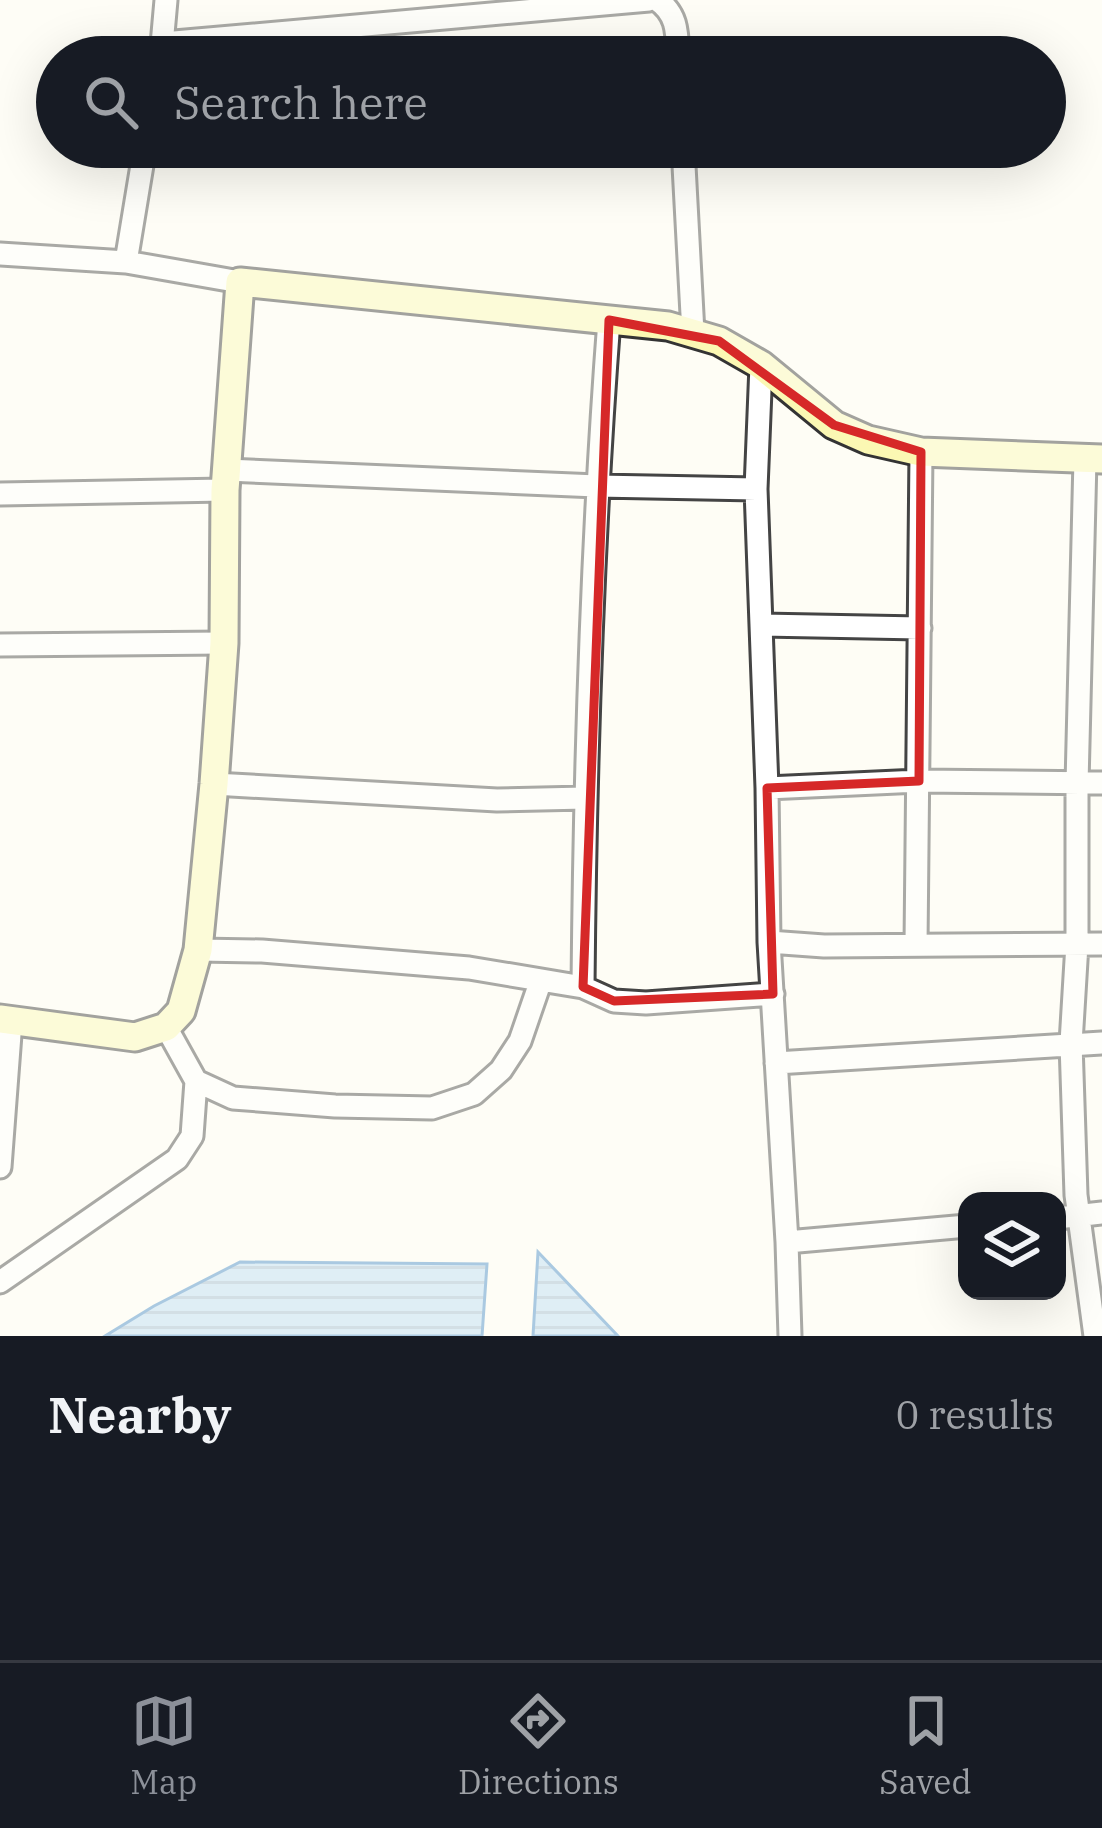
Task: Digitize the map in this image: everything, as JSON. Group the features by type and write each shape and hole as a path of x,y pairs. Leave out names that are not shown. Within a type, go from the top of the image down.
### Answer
{"street":[{"path":"163,36 166,0"},
{"path":"299,36 653,0 667,7 677,36"},
{"path":"126,262 142,168"},
{"path":"684,168 693,333"},
{"path":"0,254 126,262 240,282 668,326 719,341 761,365 834,425 868,440 920,452 1093,459 1092,613 1077,784 1078,944 1071,1043 1079,1216 1095,1336"},
{"path":"0,1167 5,1020 134,1036 166,1027 182,1011 198,950 214,784 224,643 225,480 240,282"},
{"path":"583,987 597,486 609,320"},
{"path":"761,365 756,489 769,942 790,1336"},
{"path":"916,945 920,452"},
{"path":"0,494 225,480 756,489"},
{"path":"761,625 920,628"},
{"path":"0,644 224,643"},
{"path":"767,788 919,782 1102,783"},
{"path":"214,784 497,800 585,798"},
{"path":"769,942 824,946 1102,944"},
{"path":"198,950 446,966 583,987 614,1001 773,994"},
{"path":"196,1081 233,1098 432,1108 474,1094 501,1070 520,1041 541,980"},
{"path":"0,1282 177,1159 192,1136 196,1081 166,1027"},
{"path":"776,1063 1102,1043"},
{"path":"787,1241 958,1227"}],"highlighted area":[{"path":"609,320 719,341 834,425 921,452 919,781 767,788 773,994 614,1001 583,987"}],"water":[{"path":"538,1252 618,1336 533,1336"},
{"path":"240,1262 487,1264 482,1336 105,1336"}]}
